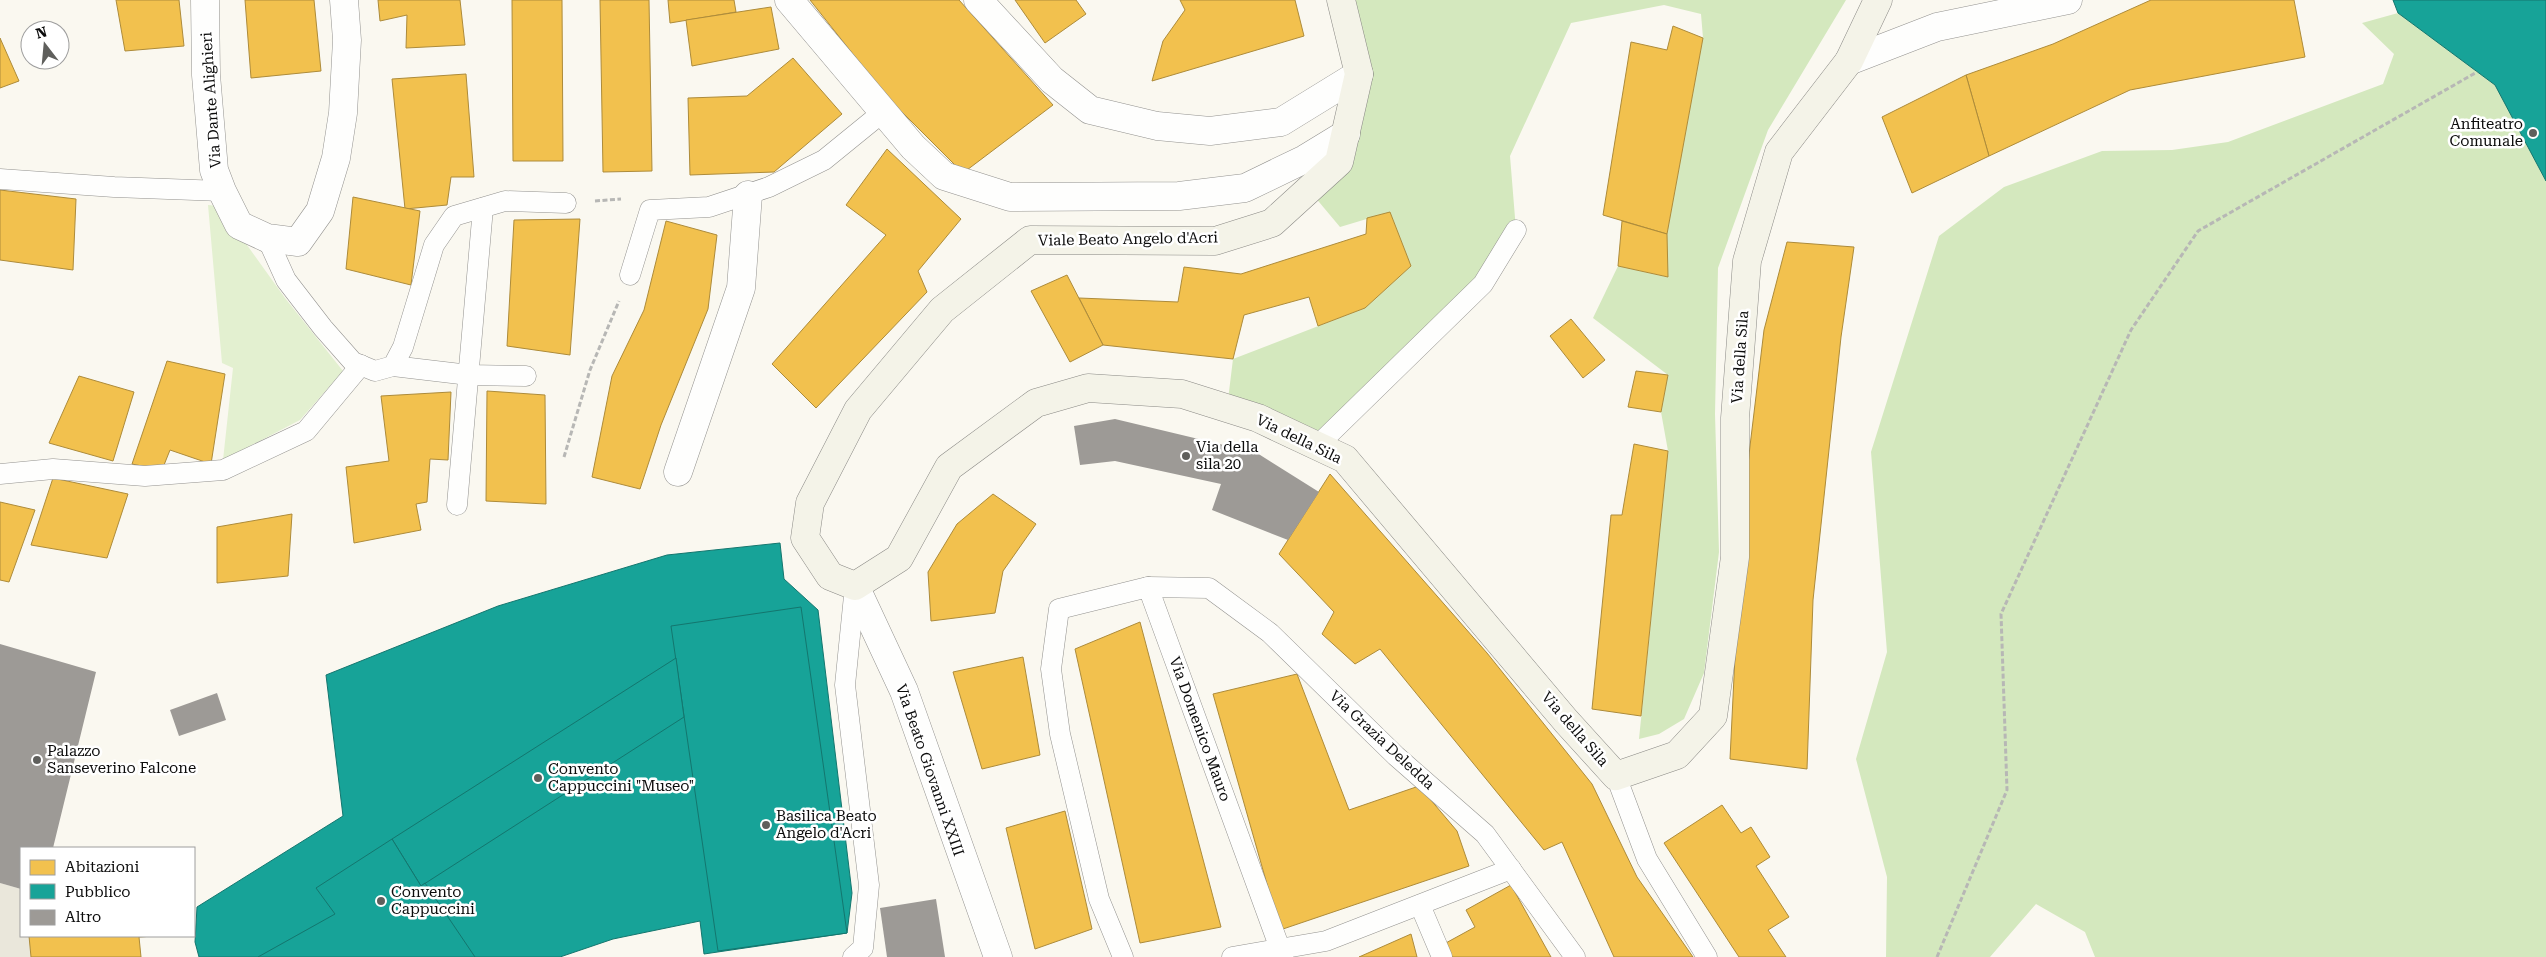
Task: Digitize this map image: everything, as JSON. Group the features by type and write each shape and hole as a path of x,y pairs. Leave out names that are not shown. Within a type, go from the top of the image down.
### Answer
{"main road":[{"name":"Viale Beato Angelo d'Acri","path":"855,586 830,576 805,538 810,504 858,410 942,310 1030,240 1215,241 1272,223 1339,162 1359,74 1341,0"},
{"name":"Via della Sila","path":"855,586 899,558 949,467 1036,403 1088,388 1182,394 1258,418 1345,459 1566,721 1616,776 1677,755 1712,716 1735,557 1735,418 1747,261 1779,152 1849,61 1878,0"}],"street":[{"name":"Via Dante Alighieri","path":"205,0 206,74 214,170 222,191 239,225 267,238 298,242 320,211 336,158 343,113 347,40 344,0"},
{"path":"789,0 913,147 944,176 1010,197 1179,196 1245,188 1305,159 1346,134"},
{"path":"978,0 1052,80 1090,110 1158,126 1210,131 1281,122 1359,74"},
{"path":"1849,61 1937,27 2068,0"},
{"path":"678,472 741,288 748,194"},
{"name":"Via Beato Giovanni XXIII","path":"855,586 904,690 998,957"}],"lane":[{"path":"630,275 650,210 709,207 769,187 824,160 883,112"},
{"path":"0,179 114,187 222,191"},
{"path":"393,366 403,347 434,245 454,216 505,202 566,204"},
{"path":"457,505 483,208"},
{"path":"1317,446 1483,284 1516,230"},
{"path":"267,238 286,280 323,328 353,362 375,371 393,366 469,375 526,376"},
{"path":"0,474 53,469 145,476 223,470 306,431 361,366"},
{"path":"855,586 845,685 870,885 858,952"},
{"path":"1123,957 1099,899 1060,734 1051,669 1058,609 1148,587"},
{"name":"Via Grazia Deledda","path":"1148,587 1209,588 1270,633 1396,756 1485,834 1575,957"},
{"name":"Via Domenico Mauro","path":"1148,587 1281,953"},
{"path":"1616,776 1647,859 1708,957"},
{"path":"1232,957 1281,953 1326,941 1511,869"},
{"path":"1420,904 1442,957"}],"path":[{"path":"1936,957 2007,790 2001,614 2131,330 2198,231 2477,72"},
{"path":"566,204 622,198 650,210"},
{"path":"564,457 590,370 630,275"}],"green space":[{"path":"1341,0 1846,0 1768,130 1718,268 1715,414 1719,552 1704,673 1684,719 1659,734 1639,739 1668,451 1661,412 1668,375 1593,318 1618,266 1667,277 1667,234 1703,38 1701,14 1664,5 1571,23 1510,156 1516,230 1483,284 1317,446 1227,408 1233,359 1365,308 1411,266 1390,212 1340,227 1309,190 1359,74"},
{"path":"2398,13 2495,85 2546,181 2546,957 2095,957 2085,932 2036,904 1990,957 1886,957 1887,877 1856,759 1887,652 1871,452 1939,236 2004,187 2102,151 2172,150 2228,142 2383,84 2394,54 2362,23"},
{"path":"208,205 219,206 285,298 343,371 300,420 223,460 233,368 222,363"}],"shaded area":[{"path":"0,883 20,889 20,937 32,937 34,957 0,957"}],"building: Abitazioni":[{"path":"116,0 179,0 184,46 125,51"},
{"path":"245,0 314,0 321,71 251,78"},
{"path":"378,0 460,0 465,45 406,48 407,15 380,21"},
{"path":"512,0 562,0 563,161 513,161"},
{"path":"600,0 649,0 652,171 603,172"},
{"path":"668,0 734,0 736,12 670,23"},
{"path":"810,0 959,0 1053,105 963,173 887,97"},
{"path":"1015,0 1076,0 1086,14 1045,43"},
{"path":"1180,0 1295,0 1304,36 1152,81 1163,41 1185,10"},
{"path":"2151,0 2294,0 2305,57 2130,90 1989,156 1966,75 2053,44"},
{"path":"771,7 779,49 692,66 686,20"},
{"path":"1673,26 1703,38 1667,234 1603,215 1631,42 1667,50"},
{"path":"0,38 19,81 0,88"},
{"path":"793,58 842,114 774,172 690,175 688,98 747,96"},
{"path":"466,74 474,177 451,177 447,205 405,209 392,79"},
{"path":"1966,75 1989,156 1912,193 1882,117"},
{"path":"887,149 961,219 918,271 927,292 816,408 772,364 886,235 846,205"},
{"path":"0,190 76,199 73,270 0,260"},
{"path":"353,197 420,211 411,285 346,269"},
{"path":"1390,212 1411,266 1365,308 1318,326 1309,297 1244,315 1233,359 1103,345 1079,298 1178,302 1184,267 1241,274 1366,234 1367,218"},
{"path":"580,219 570,355 507,346 514,220"},
{"path":"666,221 717,235 708,309 661,425 640,489 592,477 612,376 644,310"},
{"path":"1622,221 1667,234 1668,277 1618,266"},
{"path":"1787,242 1854,247 1841,337 1813,600 1807,769 1730,759 1741,533 1750,446 1764,330"},
{"path":"1067,275 1103,345 1070,362 1031,291"},
{"path":"1571,319 1605,360 1583,378 1550,336"},
{"path":"167,361 225,374 211,464 170,450 162,470 132,464"},
{"path":"1636,371 1668,375 1661,412 1628,407"},
{"path":"79,376 134,392 113,461 49,443"},
{"path":"487,391 545,395 546,504 486,501"},
{"path":"451,392 448,460 430,459 427,502 416,504 421,530 354,543 346,467 389,461 381,396"},
{"path":"1634,444 1668,451 1641,716 1592,709 1611,515 1622,515"},
{"path":"1330,474 1487,653 1592,784 1637,877 1693,957 1614,957 1562,842 1544,850 1380,649 1355,664 1322,634 1334,612 1279,554"},
{"path":"53,478 128,494 107,558 31,545"},
{"path":"993,494 1036,524 1003,571 995,613 931,621 928,572 957,524"},
{"path":"0,502 35,510 9,582 0,580"},
{"path":"292,514 288,576 217,583 217,527"},
{"path":"1140,622 1221,927 1140,943 1075,649"},
{"path":"1023,657 1040,755 982,769 953,672"},
{"path":"1297,674 1349,810 1419,786 1457,831 1469,866 1280,930 1213,694"},
{"path":"1722,805 1741,833 1751,827 1770,857 1756,866 1789,917 1768,930 1786,957 1739,957 1664,843"},
{"path":"1065,811 1092,929 1035,949 1006,828"},
{"path":"1511,885 1551,957 1451,957 1444,944 1475,927 1466,910"},
{"path":"1411,934 1417,957 1359,957"},
{"path":"29,937 139,937 141,957 31,957"}],"building: Pubblico":[{"name":"Anfiteatro Comunale","path":"2393,0 2546,0 2546,181 2495,85 2398,13"},
{"path":"780,543 784,579 818,610 852,893 847,933 704,954 700,921 613,939 560,957 199,957 195,942 197,907 343,816 326,675 498,606 667,555"},
{"name":"Basilica Beato Angelo d'Acri","path":"801,607 847,933 718,951 671,626"},
{"name":"Convento Cappuccini \"Museo\"","path":"676,658 684,717 421,886 392,839"},
{"name":"Convento Cappuccini","path":"392,839 421,886 425,883 475,957 258,957 335,914 316,888"}],"building: Altro":[{"path":"1115,419 1257,453 1319,492 1288,540 1212,510 1221,484 1115,461 1080,465 1074,426"},
{"name":"Palazzo Sanseverino Falcone","path":"0,644 96,672 53,847 20,847 20,889 0,883"},
{"path":"217,693 226,720 179,736 170,710"},
{"path":"936,899 945,957 887,957 880,908"}],"place":[{"name":"Anfiteatro Comunale","path":"2533,133"},
{"name":"Via della sila 20","path":"1186,456"},
{"name":"Palazzo Sanseverino Falcone","path":"37,760"},
{"name":"Convento Cappuccini \"Museo\"","path":"538,778"},
{"name":"Basilica Beato Angelo d'Acri","path":"766,825"},
{"name":"Convento Cappuccini","path":"381,901"}]}
